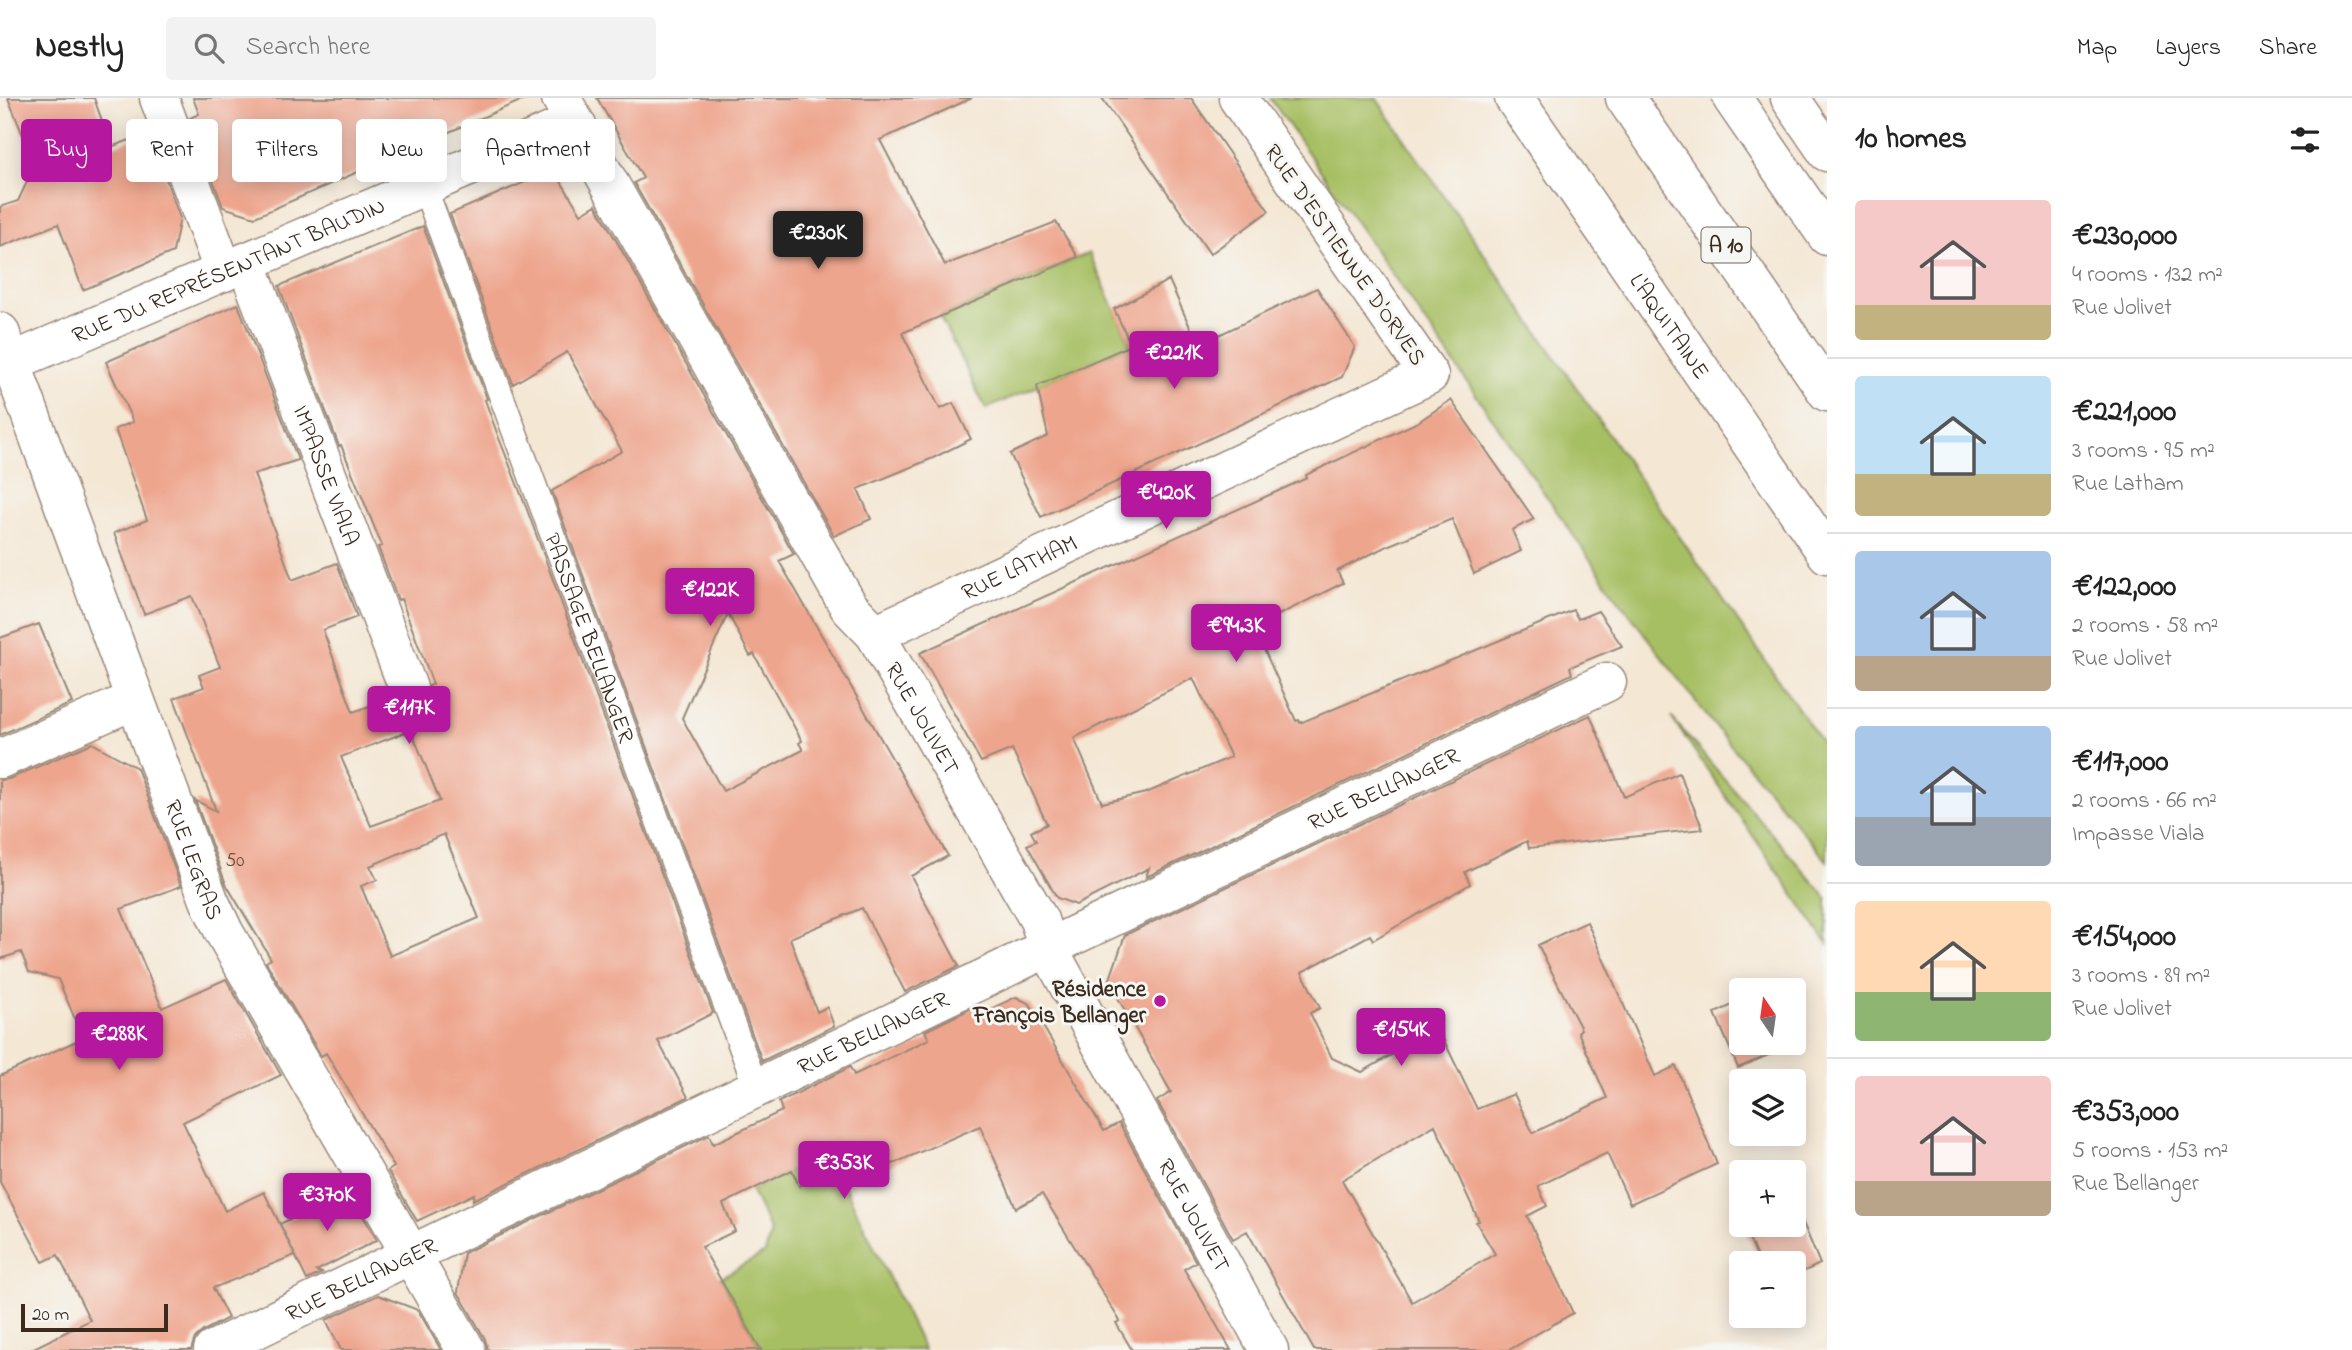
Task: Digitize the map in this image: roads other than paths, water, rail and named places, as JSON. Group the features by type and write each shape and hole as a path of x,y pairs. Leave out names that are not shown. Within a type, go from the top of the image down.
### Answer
{"main road":[{"name":"IMPASSE VIALA","path":"159,98 235,267 408,688"},
{"name":"RUE D'ESTIENNE D'ORVES","path":"1238,98 1429,375"},
{"name":"L'AQUITAINE","path":"1514,98 1827,554"},
{"name":"A 10","path":"1625,98 1827,392"},
{"path":"1732,98 1827,236"},
{"path":"1790,98 1827,152"},
{"name":"RUE DU REPRÉSENTANT BAUDIN","path":"4,354 235,267 424,186 568,110"},
{"name":"RUE JOLIVET","path":"568,110 849,607 876,634 1038,920 1048,948 1269,1350"},
{"name":"RUE LEGRAS","path":"4,354 209,900 224,932 466,1350"},
{"name":"RUE LATHAM","path":"876,634 1429,375"},
{"name":"RUE BELLANGER","path":"213,1350 1607,682"},
{"path":"0,759 134,700"}],"lane":[{"name":"PASSAGE BELLANGER","path":"424,186 757,1090"}],"place":[{"name":"Résidence François Bellanger","path":"1160,1001"}]}
